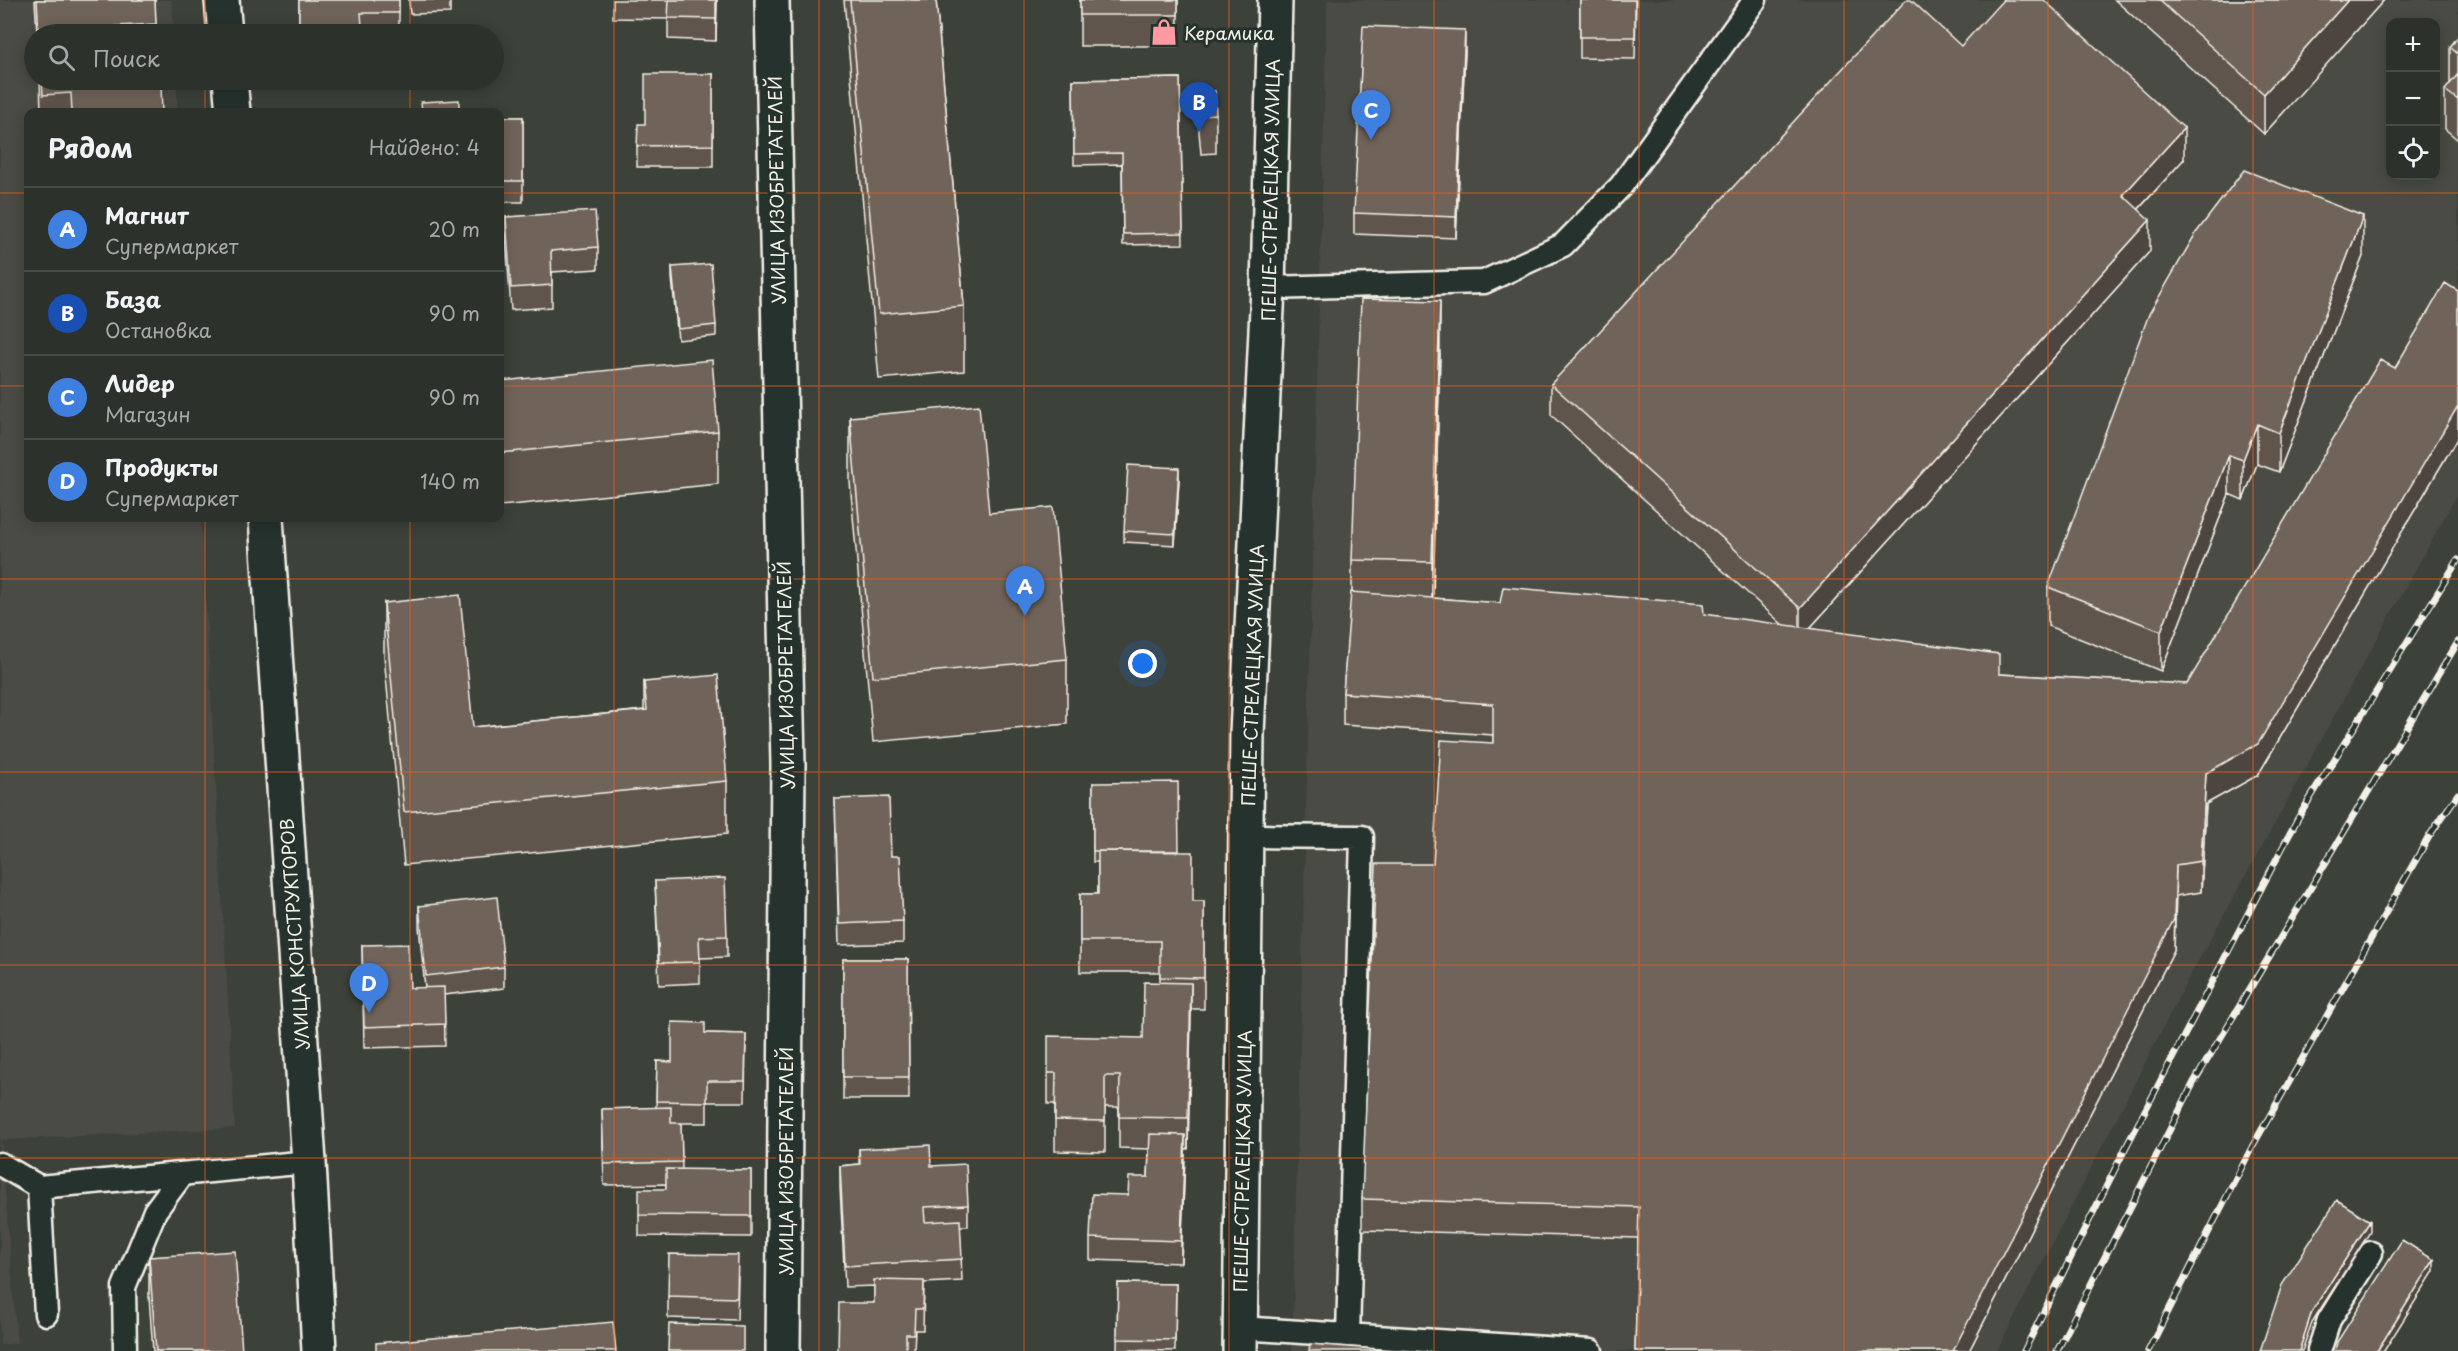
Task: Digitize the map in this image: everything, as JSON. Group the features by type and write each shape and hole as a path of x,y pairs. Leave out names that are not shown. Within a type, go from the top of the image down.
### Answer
{"street":[{"path":"222,0 224,24"},
{"name":"УЛИЦА ИЗОБРЕТАТЕЛЕЙ","path":"772,0 788,765 783,1351"},
{"name":"ПЕШЕ-СТРЕЛЕЦКАЯ УЛИЦА","path":"1240,1339 1247,734 1268,288 1275,0"},
{"path":"231,90 233,108"},
{"name":"УЛИЦА КОНСТРУКТОРОВ","path":"266,522 309,1162 319,1351"}],"lane":[{"path":"1268,288 1484,282 1563,244 1621,186 1755,0"},
{"path":"1246,836 1362,837 1348,1335"},
{"path":"0,1164 39,1187 181,1176 309,1162"},
{"path":"125,1351 124,1287 155,1211 181,1176"},
{"path":"39,1187 46,1314"},
{"path":"2319,1351 2329,1320 2371,1253"},
{"path":"1240,1339 1348,1335 1591,1351"}],"shaded area":[{"path":"0,0 172,0 173,24 24,24 24,90 177,90 178,108 24,108 24,522 201,522 235,1128 1,1140 17,1343 0,1345"},
{"path":"1327,0 2458,0 2458,493 2186,983 1997,1351 1292,1351"}],"building":[{"path":"37,0 155,0 156,24 38,24"},
{"path":"299,0 399,0 399,13 361,13 362,24 299,24"},
{"path":"669,0 716,0 716,19 668,18"},
{"path":"850,0 936,0 964,306 879,314"},
{"path":"1080,0 1178,0 1178,15 1080,15"},
{"path":"1580,0 1635,0 1635,37 1580,37"},
{"path":"1906,0 1911,0 1961,46 2003,0 2044,0 2184,128 2123,195 2150,220 1800,608 1551,384"},
{"path":"2159,0 2348,0 2264,94"},
{"path":"1363,26 1465,30 1456,217 1354,213"},
{"path":"2458,37 2458,54 2450,47"},
{"path":"645,74 713,74 713,145 637,146 638,124 645,124"},
{"path":"2458,74 2458,100 2445,90"},
{"path":"1180,78 1183,233 1123,234 1122,153 1074,154 1073,80"},
{"path":"43,90 161,90 162,108 72,108 71,93 43,95"},
{"path":"1215,91 1216,114 1201,115 1199,92"},
{"path":"459,100 459,108 422,108 421,102"},
{"path":"504,117 523,117 523,181 504,181"},
{"path":"2244,170 2363,216 2279,433 2257,424 2243,460 2229,455 2161,631 2048,587 2149,314 2196,233"},
{"path":"595,211 598,247 551,251 552,285 511,288 506,217"},
{"path":"711,264 716,325 678,329 672,267"},
{"path":"2445,283 2458,291 2458,406 2258,744 2206,773 2201,861 2176,865 2174,919 1953,1351 1635,1351 1639,1207 1362,1199 1376,864 1433,864 1441,740 1493,743 1493,704 1343,693 1351,592 1500,603 1503,587 1703,604 1704,614 1999,654 1999,674 2187,684 2380,360 2395,368"},
{"path":"1361,299 1440,301 1432,562 1352,560"},
{"path":"712,360 718,431 504,453 504,381"},
{"path":"979,405 989,513 1053,507 1067,659 873,677 850,417"},
{"path":"1128,465 1179,468 1175,534 1124,531"},
{"path":"460,595 473,727 647,710 644,682 718,675 727,781 404,812 384,603"},
{"path":"1178,782 1179,851 1093,851 1093,783"},
{"path":"889,797 891,856 900,856 903,921 839,924 835,799"},
{"path":"1098,851 1193,852 1193,901 1204,901 1204,978 1160,977 1160,941 1080,941 1080,894 1098,894"},
{"path":"725,878 727,936 699,937 700,962 659,963 655,881"},
{"path":"497,897 504,967 426,976 419,906"},
{"path":"408,944 410,988 444,987 445,1024 364,1027 362,945"},
{"path":"843,959 908,959 909,1077 843,1077"},
{"path":"1144,982 1191,983 1188,1118 1119,1117 1120,1076 1105,1076 1105,1121 1055,1120 1056,1073 1048,1073 1048,1036 1143,1038"},
{"path":"672,1022 705,1023 705,1033 746,1034 745,1081 707,1081 707,1102 656,1101 657,1061 672,1062"},
{"path":"671,1107 671,1123 681,1123 682,1162 604,1164 602,1109"},
{"path":"1150,1134 1185,1135 1181,1241 1090,1238 1092,1194 1128,1195 1129,1177 1148,1177"},
{"path":"930,1145 931,1166 966,1164 968,1205 924,1207 925,1222 960,1220 962,1259 845,1266 840,1166 860,1164 859,1149"},
{"path":"666,1169 751,1170 751,1216 639,1215 639,1189 666,1189"},
{"path":"2337,1200 2370,1221 2312,1311 2299,1351 2260,1351 2282,1285"},
{"path":"2402,1240 2434,1260 2377,1351 2335,1351 2337,1342"},
{"path":"235,1251 242,1351 156,1351 149,1257"},
{"path":"669,1254 738,1255 737,1298 668,1296"},
{"path":"874,1280 924,1281 923,1309 915,1309 914,1334 906,1334 906,1351 838,1351 839,1303 874,1303"},
{"path":"1118,1283 1176,1284 1175,1340 1117,1339"},
{"path":"613,1322 616,1351 376,1351 376,1343"},
{"path":"669,1324 743,1326 743,1351 668,1351"},
{"path":"1310,1344 1399,1351 1309,1351"}],"railway":[{"path":"2024,1351 2127,1145 2298,818 2458,560"},
{"path":"2057,1351 2194,1082 2458,642"},
{"path":"2148,1351 2252,1147 2430,835 2458,794"}],"place":[{"name":"Керамика","path":"1164,32"},
{"name":"База","path":"1199,132"},
{"name":"Лидер","path":"1371,140"},
{"name":"Магнит","path":"1025,616"},
{"name":"Продукты","path":"369,1013"}]}
